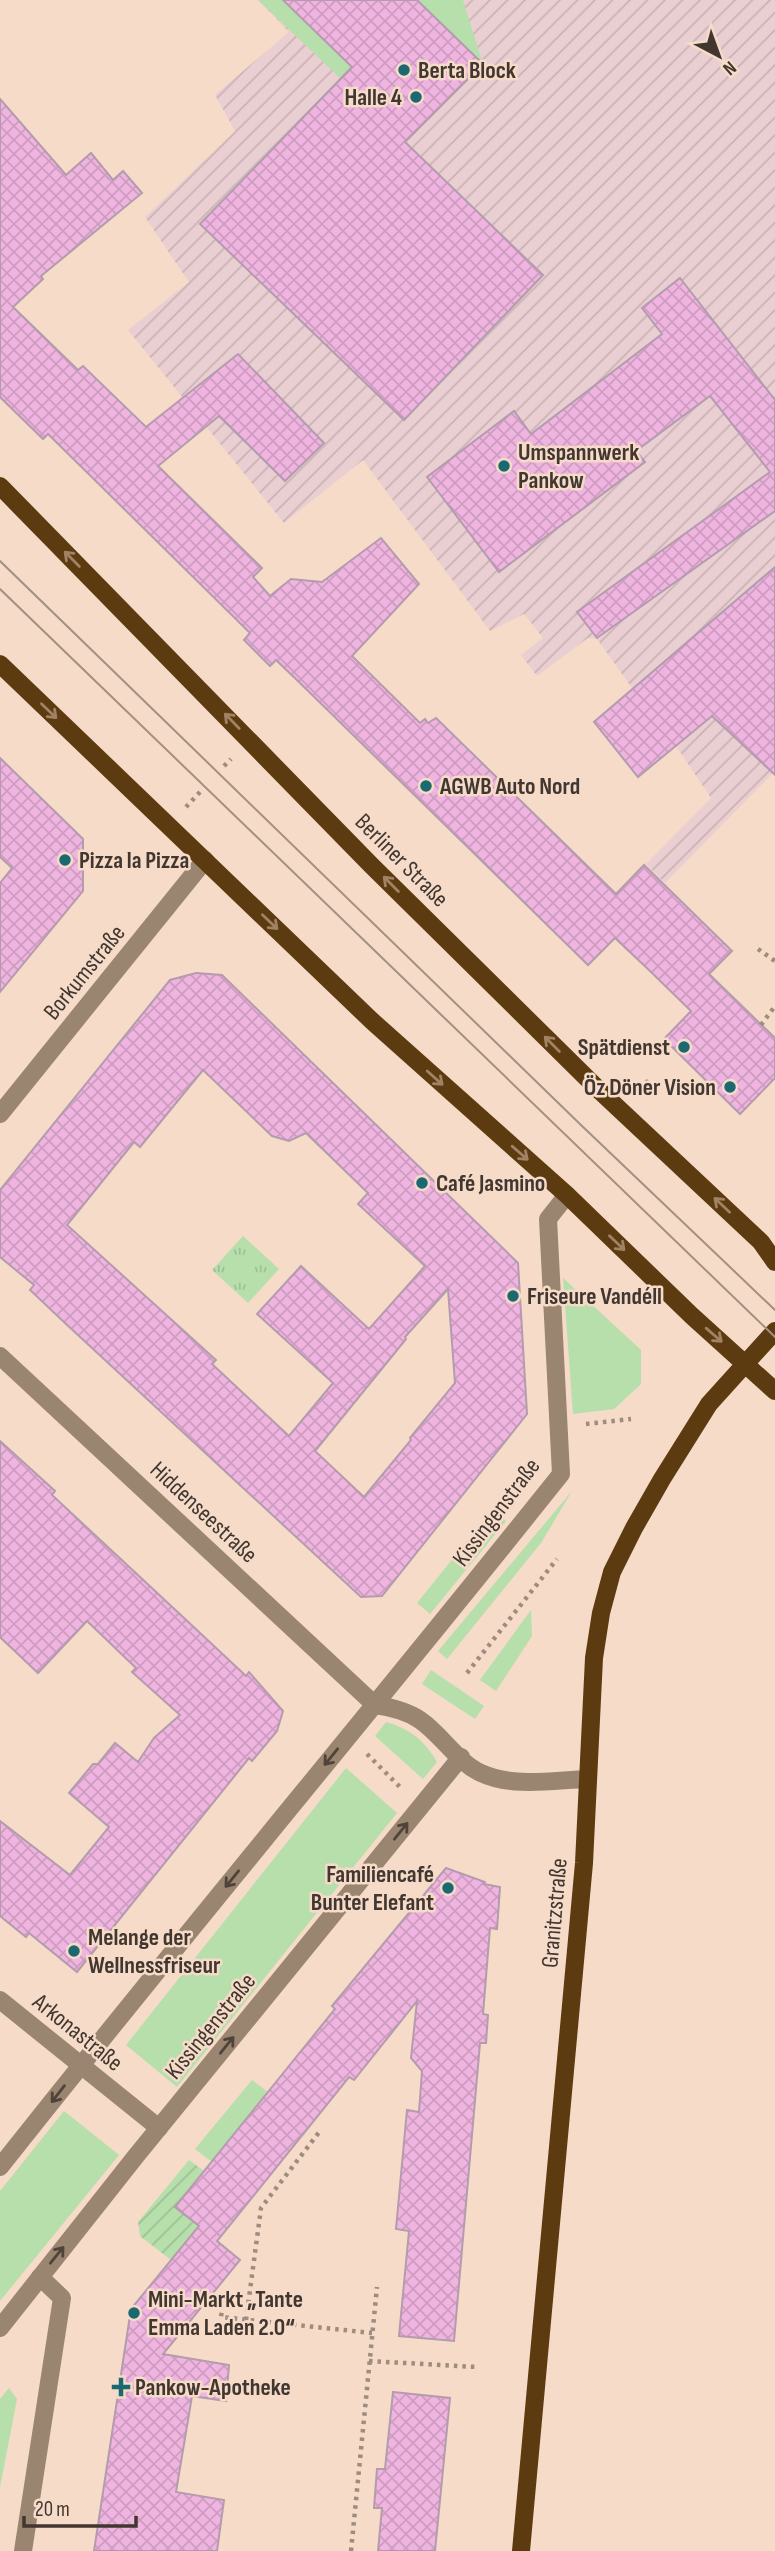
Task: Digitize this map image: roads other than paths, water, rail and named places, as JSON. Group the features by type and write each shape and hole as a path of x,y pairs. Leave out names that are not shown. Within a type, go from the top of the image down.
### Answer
{"main road":[{"name":"Berliner Straße","path":"0,486 372,866 601,1092 761,1242 775,1262"},
{"path":"0,664 372,1021 568,1195 775,1391"},
{"name":"Granitzstraße","path":"521,2551 584,1863 594,1658 601,1613 612,1572 634,1528 695,1426 709,1404 775,1331"}],"street":[{"name":"Borkumstraße","path":"0,1114 205,860"},
{"name":"Kissingenstraße","path":"0,2167 561,1474 548,1219 568,1195"},
{"name":"Hiddenseestraße","path":"0,1356 375,1704"},
{"path":"375,1704 393,1708 419,1720 480,1772 528,1782 588,1779"},
{"name":"Kissingenstraße","path":"0,2328 461,1757"},
{"name":"Arkonastraße","path":"0,2000 159,2128"},
{"path":"23,2551 62,2298 40,2277"}],"tram line":[{"path":"0,561 775,1310"},
{"path":"0,589 775,1337"}],"place":[{"name":"Berta Block","path":"404,70"},
{"name":"Halle 4","path":"416,97"},
{"name":"Umspannwerk Pankow","path":"504,466"},
{"name":"AGWB Auto Nord","path":"426,786"},
{"name":"Pizza la Pizza","path":"65,860"},
{"name":"Spätdienst","path":"684,1047"},
{"name":"Öz Döner Vision","path":"730,1087"},
{"name":"Café Jasmino","path":"422,1183"},
{"name":"Friseure Vandéll","path":"513,1296"},
{"name":"Familiencafé Bunter Elefant","path":"448,1888"},
{"name":"Melange der Wellnessfriseur","path":"74,1951"},
{"name":"Mini-Markt „Tante Emma Laden 2.0“","path":"134,2313"},
{"name":"Pankow-Apotheke","path":"121,2387"}]}
